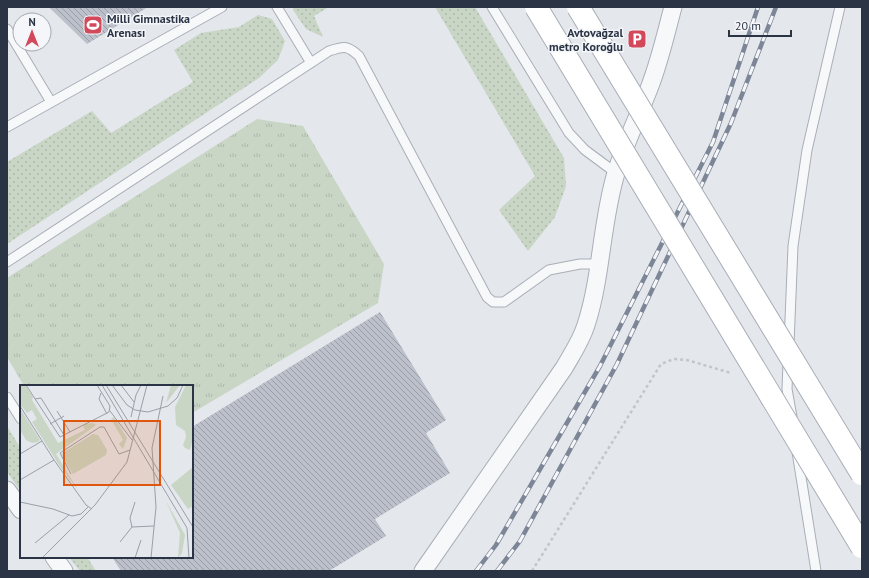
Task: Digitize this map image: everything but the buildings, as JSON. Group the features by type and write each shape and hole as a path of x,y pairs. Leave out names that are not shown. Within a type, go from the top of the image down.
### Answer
{"main road":[{"path":"536,7 862,547"},
{"path":"578,7 862,474"}],"street":[{"path":"423,571 564,368 580,341 593,298 607,210 616,172 655,72 673,7"},
{"path":"7,490 20,509"},
{"path":"55,558 64,571"}],"lane":[{"path":"7,127 222,7"},
{"path":"277,7 311,63"},
{"path":"492,7 569,133 585,150 616,172"},
{"path":"816,571 787,389 790,310 793,246 807,150 840,7"},
{"path":"7,29 51,102"},
{"path":"7,262 311,63 329,52 342,47 350,47 359,56 487,297 494,302 504,302 549,270 580,264 599,264"},
{"path":"7,397 20,417"}],"path":[{"path":"532,571 661,364 674,358 687,360 738,375"}],"green space":[{"path":"293,7 329,7 314,16 323,37 306,29 293,10"},
{"path":"435,7 475,7 564,158 566,186 555,217 528,251 499,210 535,176"},
{"path":"258,15 272,19 285,41 278,60 259,78 7,244 7,162 92,111 111,133 193,82 174,50 201,33 239,27"},
{"path":"257,119 303,126 384,264 378,303 193,412 193,385 23,385 7,357 7,278"},
{"path":"7,426 20,447 20,491 7,472"},
{"path":"70,558 88,558 96,571 80,571"}],"railway":[{"path":"476,571 496,545 600,366 713,142 758,7"},
{"path":"497,571 520,541 617,364 731,123 776,7"}],"place":[{"name":"Milli Gimnastika Arenası","path":"93,25"},
{"name":"Avtovağzal metro Koroğlu","path":"637,39"}]}
